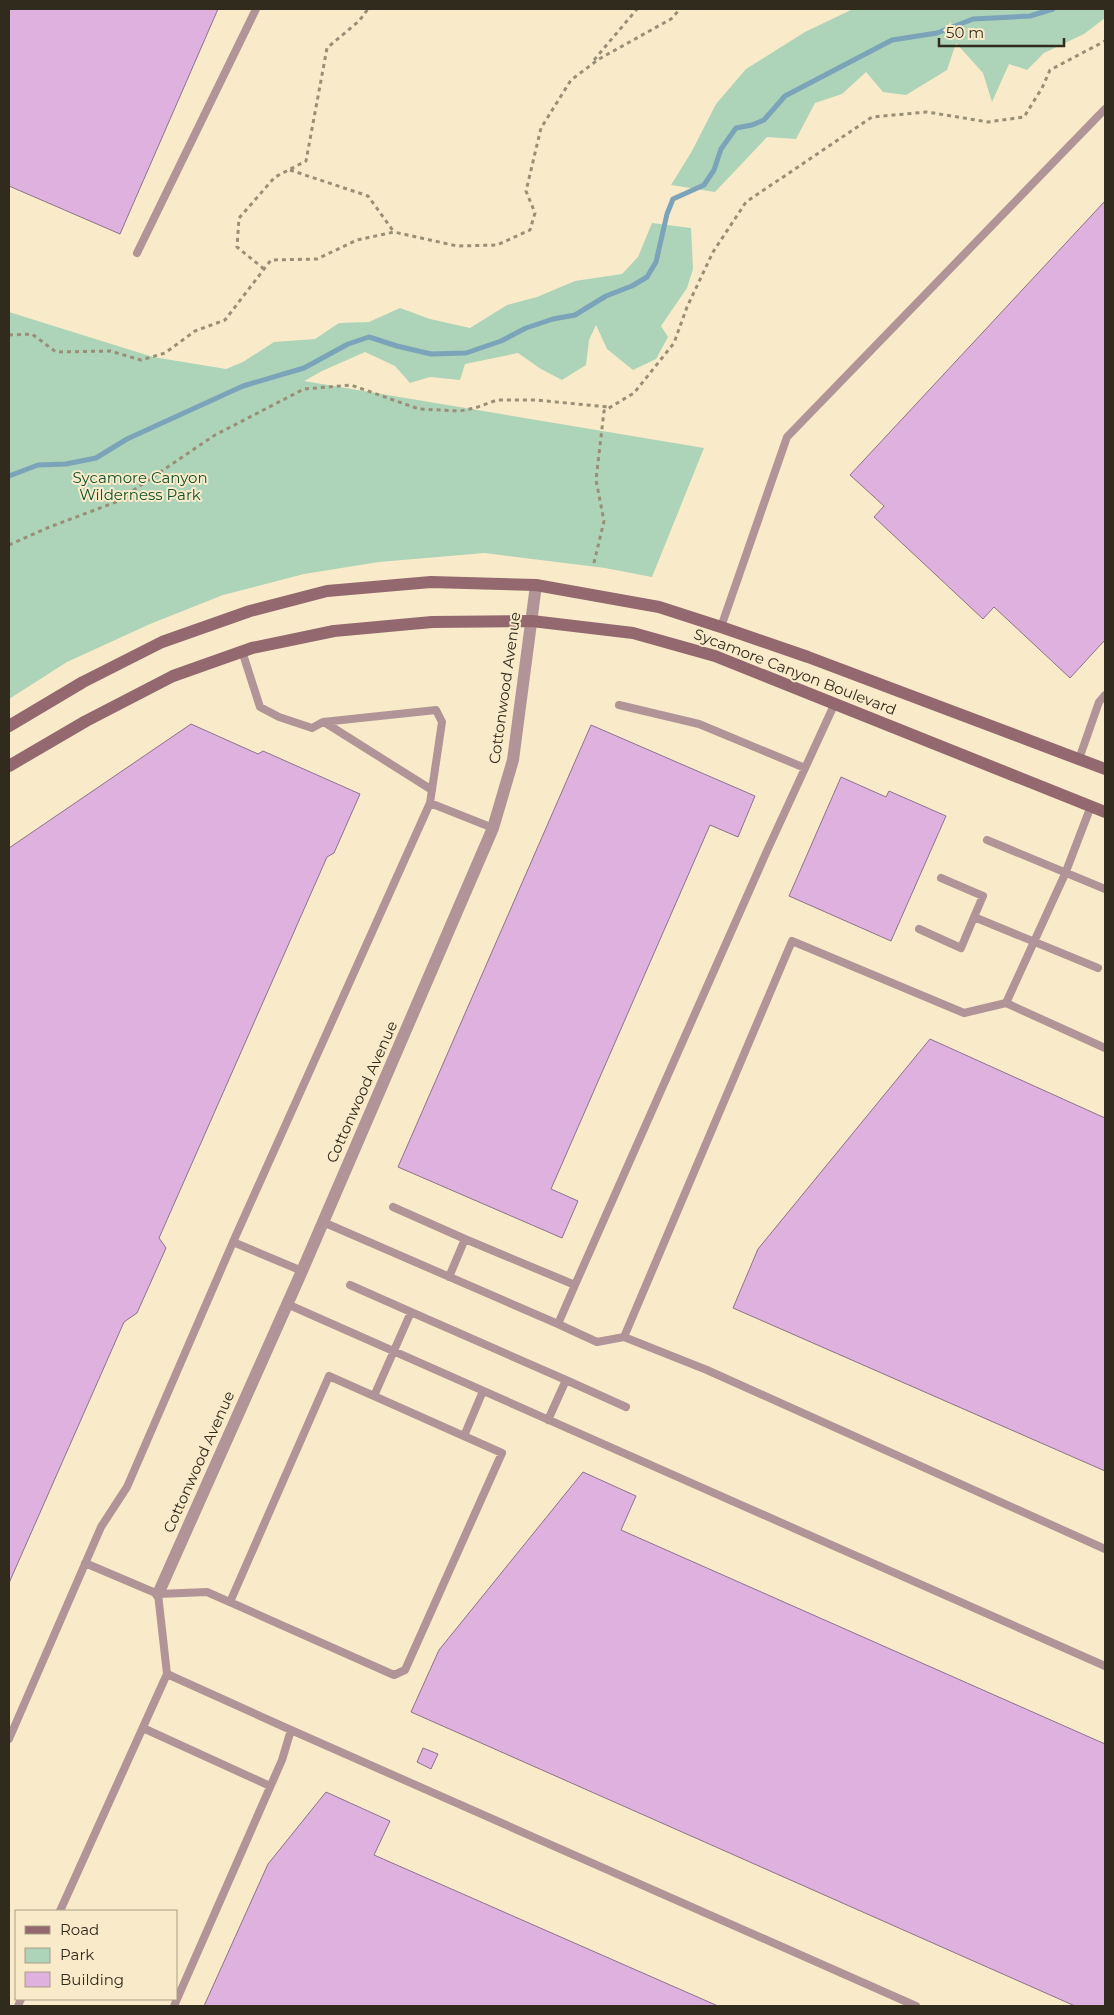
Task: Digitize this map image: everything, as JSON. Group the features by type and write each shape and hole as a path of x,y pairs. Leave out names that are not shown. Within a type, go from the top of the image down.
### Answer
{"main road":[{"name":"Sycamore Canyon Boulevard","path":"9,726 83,682 162,642 250,611 337,590 431,582 536,585 659,607 721,627 808,657 1105,769"},
{"name":"Sycamore Canyon Boulevard","path":"9,766 86,721 173,676 242,651 334,631 432,622 532,622 633,633 715,656 1105,812"}],"street":[{"name":"Cottonwood Avenue","path":"158,1594 302,1271 493,828 513,760 536,585"}],"lane":[{"path":"137,253 256,9"},
{"path":"721,627 787,436 1105,109"},
{"path":"9,1739 101,1527 127,1487 233,1242 430,803 442,722 436,710 323,722 312,728 279,717 260,707 242,651"},
{"path":"1079,759 1099,702 1105,695"},
{"path":"558,1324 835,703"},
{"path":"619,705 698,724 805,768"},
{"path":"323,722 432,790"},
{"path":"430,803 493,828"},
{"path":"1006,1003 1065,874 1091,806"},
{"path":"987,840 1105,889"},
{"path":"919,929 961,948 983,896 941,878"},
{"path":"974,917 1098,968"},
{"path":"624,1337 792,941 964,1013 1006,1003 1105,1048"},
{"path":"393,1207 575,1285"},
{"path":"323,1222 597,1342 624,1337 707,1370 1105,1549"},
{"path":"449,1277 465,1239"},
{"path":"233,1242 302,1271"},
{"path":"350,1285 626,1406"},
{"path":"287,1304 1105,1666"},
{"path":"374,1396 411,1312"},
{"path":"85,1563 158,1594 207,1592 394,1675 405,1670 502,1453 329,1376 230,1602"},
{"path":"548,1420 566,1380"},
{"path":"464,1436 483,1391"},
{"path":"60,1910 167,1674 158,1594"},
{"path":"167,1674 916,2006"},
{"path":"143,1728 270,1786"},
{"path":"178,1997 282,1760 291,1730"}],"path":[{"path":"264,269 237,247 239,218 275,177 306,161 327,48 359,21 368,9"},
{"path":"590,65 637,9"},
{"path":"9,335 32,334 56,352 110,351 141,360 165,353 196,331 225,320 271,260 317,259 357,240 394,232 457,246 497,245 530,230 535,213 526,191 541,128 571,80 590,65 671,19 680,9"},
{"path":"594,563 604,521 596,480 604,411 634,393 674,343 687,307 713,252 746,202 872,117 927,112 988,122 1024,117 1042,88 1050,70 1105,41"},
{"path":"289,170 368,196 394,232"},
{"path":"9,545 47,528 116,502 215,435 304,389 351,385 419,409 460,411 497,400 535,400 611,407"}],"green space":[{"path":"853,9 1105,9 1105,18 1084,34 1044,53 1027,70 1009,64 992,102 983,73 956,43 947,70 906,95 883,92 866,72 842,94 815,103 796,139 767,137 715,192 671,185 692,151 716,104 746,69 805,32"},
{"name":"Sycamore Canyon Wilderness Park","path":"652,223 691,228 693,269 687,288 661,326 668,337 656,359 633,370 607,349 596,325 589,340 586,365 562,380 541,369 518,353 465,364 460,380 430,377 410,383 395,366 365,352 304,381 704,448 652,577 605,568 485,553 379,562 304,574 223,595 150,624 67,662 9,699 9,312 153,357 226,369 243,362 274,342 315,339 339,323 369,322 400,308 430,319 470,328 507,305 537,297 575,281 622,274 638,257"}],"building":[{"path":"9,9 218,9 120,234 9,186"},
{"path":"1105,201 1105,640 1070,678 994,607 983,619 874,517 884,506 850,475"},
{"path":"191,724 258,754 263,751 360,794 334,853 327,857 159,1238 166,1248 137,1313 124,1322 9,1583 9,848"},
{"path":"591,725 755,796 738,837 710,825 551,1189 578,1201 562,1238 398,1167"},
{"path":"841,777 886,797 889,791 946,816 891,941 789,896"},
{"path":"930,1039 1105,1118 1105,1471 733,1308 758,1249"},
{"path":"583,1472 636,1496 621,1530 1105,1744 1105,2006 1075,2006 411,1712 439,1650"},
{"path":"423,1748 438,1754 431,1769 417,1762"},
{"path":"326,1792 390,1821 374,1855 718,2006 204,2006 268,1864"}],"waterway":[{"path":"9,476 38,465 66,464 96,458 127,439 243,386 304,368 348,344 369,337 431,354 466,353 501,341 526,328 553,319 575,315 606,296 632,286 647,277 656,262 667,214 673,199 704,185 714,170 721,149 736,128 752,125 764,120 785,96 892,40 937,33 973,19 1030,16 1053,9"}]}
